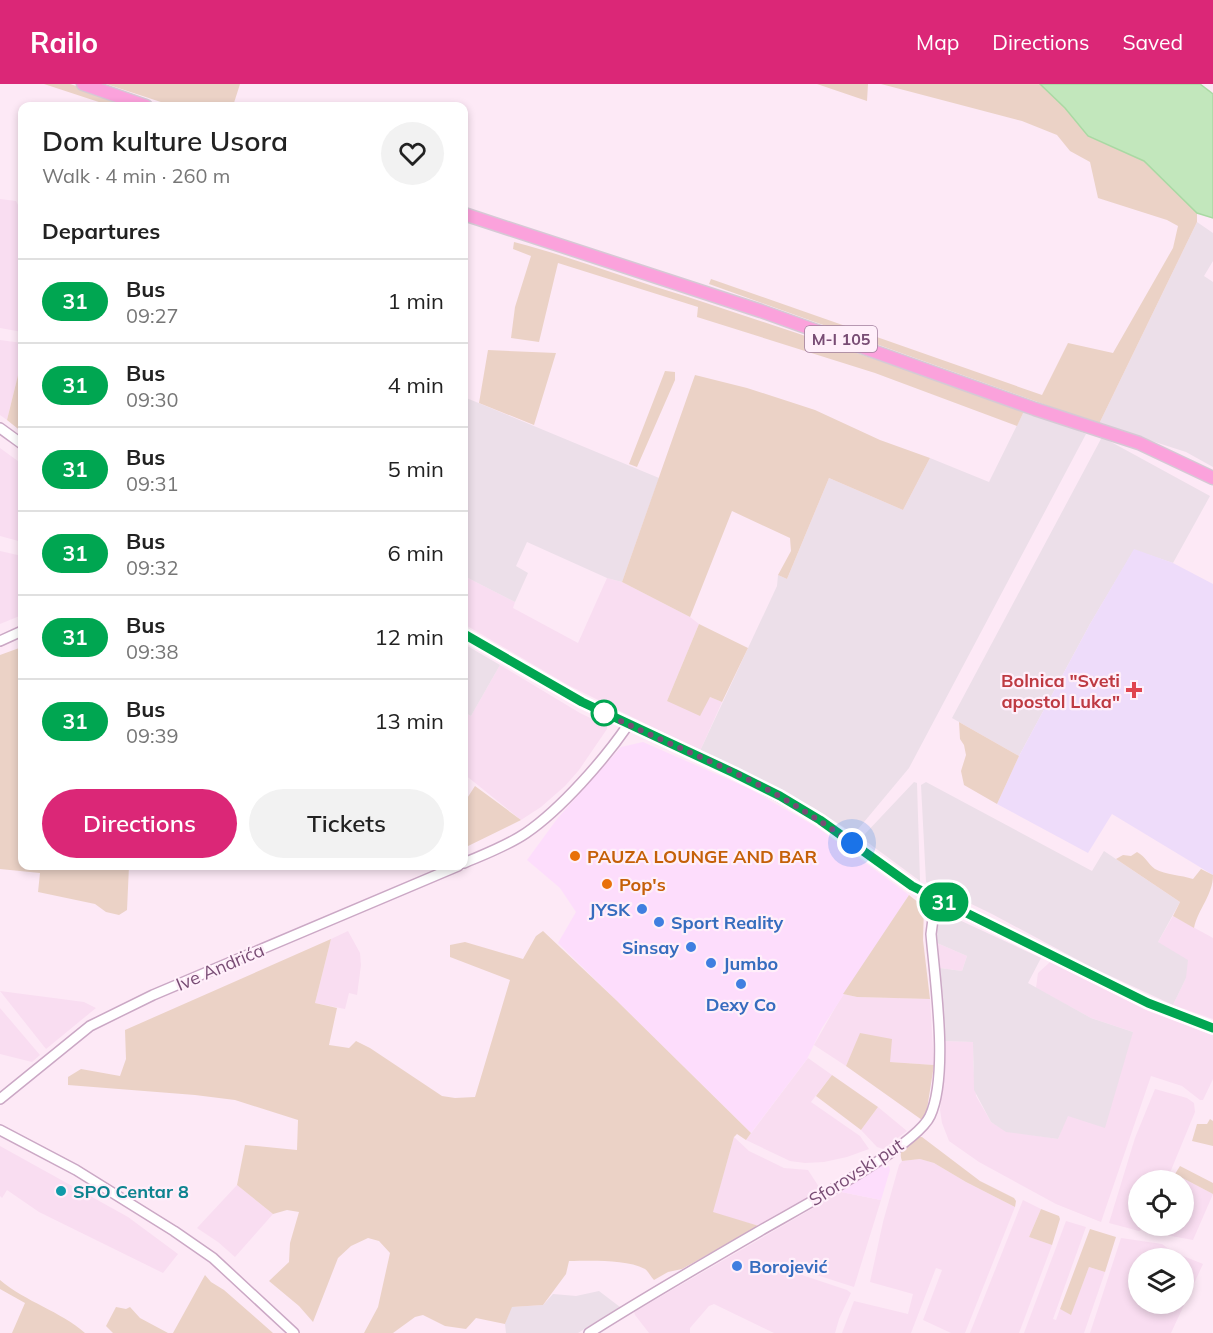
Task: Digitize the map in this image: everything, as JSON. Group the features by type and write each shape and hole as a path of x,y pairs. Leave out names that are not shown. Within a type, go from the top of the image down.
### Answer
{"main road":[{"path":"83,84 135,102"},
{"name":"M-I 105","path":"468,215 761,311 1035,409 1139,443 1213,478"}],"street":[{"path":"0,428 18,441"},
{"path":"0,641 18,633"},
{"path":"468,636 560,691 780,796 820,820 912,886 1148,1003 1213,1028"},
{"path":"468,861 511,842 537,825 590,774 628,725"},
{"name":"Ive Andrića","path":"0,1099 90,1026 153,995 449,870"},
{"name":"Sforovski put","path":"589,1333 838,1186 922,1129 934,1106 939,1068 931,934 933,919 940,900"},
{"path":"0,1131 76,1170 174,1231 213,1258 294,1333"}],"shaded area":[{"path":"44,84 70,84 126,102 99,102"},
{"path":"106,84 240,84 234,102 161,102"},
{"path":"817,84 868,84 867,101"},
{"path":"881,84 1040,84 1065,108 1088,136 1144,161 1197,213 1197,222 1099,424 709,284 711,279 1042,395 1068,343 1113,353 1173,248 1178,226 1167,220 1098,198 1090,162 1070,151 1057,135 1022,121"},
{"path":"1040,84 1200,84 1213,94 1213,218 1197,213 1144,161 1088,136 1065,108"},
{"path":"0,199 16,201 18,205 18,331 0,328"},
{"path":"1197,222 1213,233 1213,261 1204,276 1213,282 1213,467 1186,452 1099,424"},
{"path":"514,242 579,261 1025,409 1017,426 875,373 697,317 698,307 558,263 539,342 511,338 515,307 531,256 513,249"},
{"path":"0,340 18,342 18,375 7,420 0,415"},
{"path":"488,350 556,353 534,425 479,403"},
{"path":"665,371 675,372 675,380 637,467 629,464"},
{"path":"18,375 18,429 7,420"},
{"path":"695,375 747,388 815,410 880,440 930,458 903,510 829,478 787,579 778,575 791,551 790,538 732,511 690,617 622,582"},
{"path":"468,399 659,478 622,582 607,578 527,542 516,566 528,573 515,602 468,578"},
{"path":"1025,409 1086,434 909,768 854,834 814,808 700,751 777,586 778,575 787,579 829,478 903,510 930,458 989,482"},
{"path":"1102,437 1210,496 1173,563 1134,550 1090,624 1019,756 952,718"},
{"path":"0,448 18,461 18,541 0,536"},
{"name":"Bolnica \"Sveti apostol Luka\"","path":"1134,549 1173,563 1213,584 1213,875 1112,814 1088,853 997,804 1019,756 1090,624"},
{"path":"0,551 18,555 18,617 0,624"},
{"path":"468,578 515,602 513,608 578,643 607,578 622,582 690,617 699,624 667,701 710,697 722,702 700,751 568,685 468,626"},
{"path":"699,624 748,648 722,702 710,697 700,716 667,701"},
{"path":"468,646 500,665 471,716 468,714"},
{"path":"18,648 18,870 129,870 127,910 119,915 106,912 95,904 38,892 40,873 0,869 0,655"},
{"path":"500,665 580,713 607,726 607,729 565,786 541,807 521,820 468,777 468,714 471,716"},
{"path":"959,722 1019,756 997,804 964,785 961,771 966,755 960,739"},
{"path":"643,742 750,789 818,828 909,895 822,1028 807,1059 751,1133 558,943 576,912 560,888 527,860 557,819 621,747"},
{"path":"914,782 917,783 920,881 863,839 864,835"},
{"path":"926,782 1092,871 1104,851 1180,902 1158,942 1188,960 1186,978 1173,1005 1091,967 926,882 921,785"},
{"path":"475,786 521,820 468,846 468,797"},
{"path":"1137,852 1155,869 1164,873 1193,879 1201,869 1213,875 1211,889 1194,928 1173,916 1180,902 1116,859 1123,855 1131,856"},
{"path":"909,895 924,907 923,940 930,999 857,997 843,994"},
{"path":"942,912 1041,958 1028,983 1091,1018 1133,1032 1105,1128 1068,1116 1058,1139 1006,1132 991,1122 974,1090 973,1042 943,1041 940,968 962,971 967,956 937,943 936,930"},
{"path":"1173,916 1213,938 1213,1019 1173,1005 1186,978 1158,942"},
{"path":"348,931 360,953 361,965 357,995 349,993 345,1009 315,1003 331,939"},
{"path":"543,931 751,1133 746,1140 737,1134 734,1137 713,1212 759,1226 682,1269 668,1272 654,1280 645,1269 637,1266 608,1261 569,1261 566,1274 543,1305 512,1307 505,1324 476,1318 466,1329 445,1326 423,1315 415,1317 393,1333 364,1333 378,1307 390,1253 379,1241 368,1238 351,1246 338,1258 313,1322 299,1306 269,1281 289,1262 290,1243 299,1212 287,1210 273,1214 237,1185 245,1145 297,1150 298,1120 235,1100 68,1085 68,1077 81,1069 120,1076 126,1059 125,1030 331,939 315,1003 337,1008 329,1045 349,1048 356,1041 442,1096 475,1097 510,980 450,957 450,945 465,942 523,959 536,936"},
{"path":"937,943 967,956 962,971 940,968"},
{"path":"1050,962 1148,1011 1213,1035 1213,1079 1203,1100 1182,1086 1151,1076 1101,1222 1056,1204 979,1162 949,1141 942,1123 940,1110 945,1071 943,1041 974,1042 976,1096 991,1122 1006,1131 1058,1139 1066,1118 1133,1032 1091,1018 1036,988 1038,973"},
{"path":"0,991 84,1002 96,1008 46,1049"},
{"path":"843,994 857,997 930,999 934,1065 890,1062 861,1033 846,1066 814,1045"},
{"path":"0,1008 40,1055 32,1062 0,1054"},
{"path":"860,1033 892,1039 890,1062 934,1065 927,1109 922,1120 846,1066"},
{"path":"808,1058 832,1075 811,1102 860,1136 869,1149 847,1157 805,1163 790,1161 746,1140"},
{"path":"832,1075 878,1107 861,1130 816,1096"},
{"path":"1155,1089 1187,1098 1194,1103 1195,1112 1171,1170 1128,1170 1128,1228 1109,1223 1135,1138"},
{"path":"878,1107 907,1131 883,1149 877,1147 861,1130"},
{"path":"1210,1119 1213,1121 1213,1146 1192,1141 1197,1124 1207,1124"},
{"path":"734,1137 749,1151 784,1168 808,1170 821,1190 759,1226 712,1213"},
{"path":"918,1137 922,1137 980,1181 1014,1198 1015,1207 934,1163 920,1159 902,1161 902,1150"},
{"path":"0,1146 128,1217 178,1254 163,1273 39,1212 7,1190 2,1198 0,1196"},
{"path":"920,1159 934,1163 1015,1207 965,1333 951,1333 923,1320 942,1270 936,1268 911,1333 842,1333 854,1301 908,1314 913,1294 870,1282 883,1222 899,1165 902,1161"},
{"path":"884,1163 889,1166 890,1170 881,1200 841,1192 848,1184"},
{"path":"1194,1173 1213,1183 1213,1194 1194,1184"},
{"path":"1194,1184 1213,1194 1193,1240 1171,1236 1194,1236"},
{"path":"237,1185 273,1214 235,1257 197,1228"},
{"path":"841,1192 881,1200 854,1287 798,1269 796,1273 851,1293 835,1333 774,1333 714,1304 709,1306 690,1328 690,1333 649,1333 635,1315 634,1312"},
{"path":"1023,1200 1041,1209 1029,1237 1052,1245 1019,1333 970,1333"},
{"path":"1041,1209 1059,1216 1060,1219 1052,1245 1029,1237"},
{"path":"1066,1221 1086,1227 1053,1319 1056,1320 1060,1309 1071,1314 1089,1267 1105,1272 1084,1333 1024,1333"},
{"path":"1090,1229 1116,1237 1105,1272 1089,1267 1071,1315 1060,1309"},
{"path":"1121,1238 1162,1244 1168,1248 1128,1248 1128,1314 1180,1314 1171,1333 1090,1333"},
{"path":"1194,1260 1203,1264 1194,1283"},
{"path":"205,1275 211,1282 224,1290 273,1333 173,1333"},
{"path":"0,1280 85,1333 12,1333 25,1303 0,1289"},
{"path":"599,1291 620,1307 578,1333 506,1333 505,1324 511,1307 543,1305 553,1294 576,1296"},
{"path":"116,1307 126,1309 130,1307 140,1318 168,1333 113,1333 106,1326"}],"bus line":[{"name":"31","path":"468,636 582,702 780,796 820,820 912,886 1148,1003 1213,1028"}],"place":[{"name":"Bolnica \"Sveti apostol Luka\"","path":"1134,690"},
{"name":"PAUZA LOUNGE AND BAR","path":"575,856"},
{"name":"Pop's","path":"607,884"},
{"name":"JYSK","path":"642,909"},
{"name":"Sport Reality","path":"659,922"},
{"name":"Sinsay","path":"691,947"},
{"name":"Jumbo","path":"711,963"},
{"name":"Dexy Co","path":"741,984"},
{"name":"SPO Centar 8","path":"61,1191"},
{"name":"Borojević","path":"737,1266"}],"route":[{"path":"604,713 598,710 780,796 852,843"}]}
